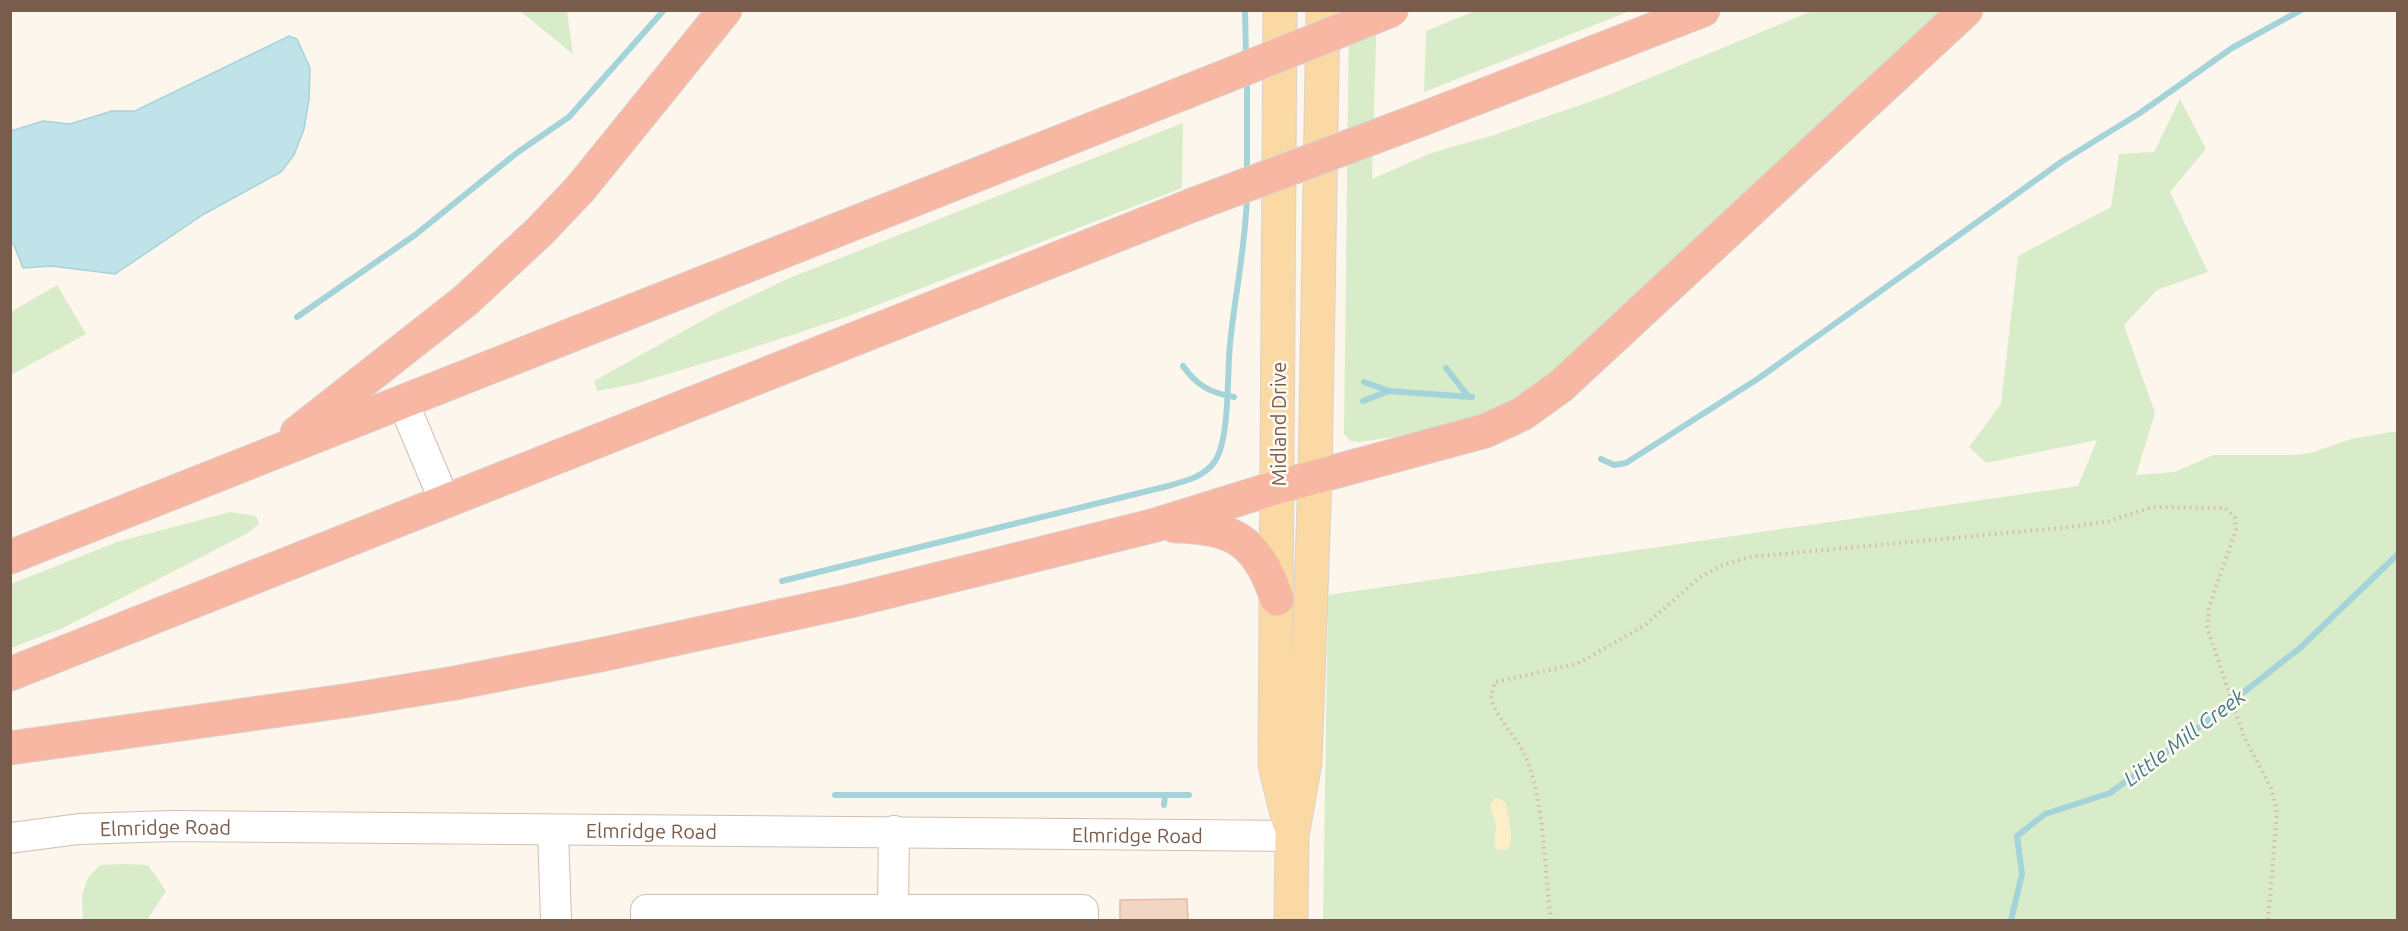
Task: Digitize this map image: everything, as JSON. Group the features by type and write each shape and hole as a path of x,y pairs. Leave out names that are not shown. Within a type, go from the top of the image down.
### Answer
{"highway":[{"path":"271,455 466,300 507,264 580,189 725,10"},
{"path":"10,557 1392,10"},
{"path":"10,674 1190,206 1703,10"},
{"path":"10,748 351,700 600,655 850,601 1152,526 1278,487 1485,431 1522,414 1554,392 1966,10"},
{"path":"1152,526 1206,526 1232,534 1257,555 1277,599"}],"main road":[{"name":"Midland Drive","path":"1280,10 1275,765 1292,836"},
{"name":"Midland Drive","path":"1291,921 1292,836 1305,762 1315,478 1323,10"}],"street":[{"path":"404,402 446,502"},
{"name":"Elmridge Road","path":"10,838 79,829 171,826 1292,836"},
{"path":"553,830 556,921"},
{"path":"893,910 894,831"},
{"path":"646,921 646,910 743,915 893,910 1004,915 1083,910 1083,921"}],"path":[{"path":"1551,921 1537,801 1527,760 1514,735 1492,704 1491,694 1495,682 1577,664 1612,647 1644,626 1699,578 1720,566 1766,554 2070,527 2109,520 2153,507 2225,508 2235,518 2236,530 2209,607 2207,627 2244,737 2271,788 2277,813 2268,921"}],"green space":[{"path":"520,11 567,11 573,54"},
{"path":"1349,11 1377,11 1372,179 1431,153 1494,135 1603,97 1812,11 1952,11 1541,383 1487,415 1419,433 1360,442 1351,441 1344,434"},
{"path":"1475,11 1630,11 1424,92 1426,31"},
{"path":"2180,99 2206,149 2170,192 2208,272 2157,290 2124,325 2155,413 2136,475 2175,472 2213,455 2311,453 2351,439 2397,431 2397,920 1323,920 1328,595 2078,486 2097,440 1986,463 1969,447 2001,404 2018,256 2111,207 2119,154 2154,152"},
{"path":"1183,123 1182,188 846,317 634,384 597,391 594,381 716,313 787,279"},
{"path":"57,285 86,334 11,375 11,312"},
{"path":"230,512 256,516 259,524 248,533 63,628 11,648 11,584 117,542"},
{"path":"100,865 148,865 166,891 147,920 83,920 82,895 88,878"}],"sand":[{"path":"1496,797 1505,802 1509,821 1511,841 1507,850 1498,850 1494,845 1496,826 1490,804"}],"water":[{"path":"289,36 297,39 310,68 309,99 304,129 294,155 281,172 204,214 115,274 51,266 23,268 14,245 11,243 11,131 43,121 70,124 112,111 135,111"}],"building":[{"path":"1187,899 1188,921 1120,921 1120,900"}],"waterway":[{"path":"297,317 415,235 518,152 569,117 664,10"},
{"path":"1245,10 1246,58"},
{"path":"1601,459 1614,465 1626,463 1759,378 2064,160 2140,113 2232,48 2301,10"},
{"path":"1247,80 1247,175"},
{"path":"782,581 1164,487 1192,479 1205,472 1220,451 1226,422 1230,344 1245,232 1247,194"},
{"path":"1183,366 1205,388 1234,397"},
{"path":"1446,368 1468,396"},
{"path":"1364,382 1389,391"},
{"path":"1363,401 1389,391 1472,397"},
{"name":"Little Mill Creek","path":"2011,920 2022,874 2017,836 2045,814 2110,793 2184,739 2300,648 2398,554"},
{"path":"835,795 1189,795"},
{"path":"1164,805 1165,795"}]}
